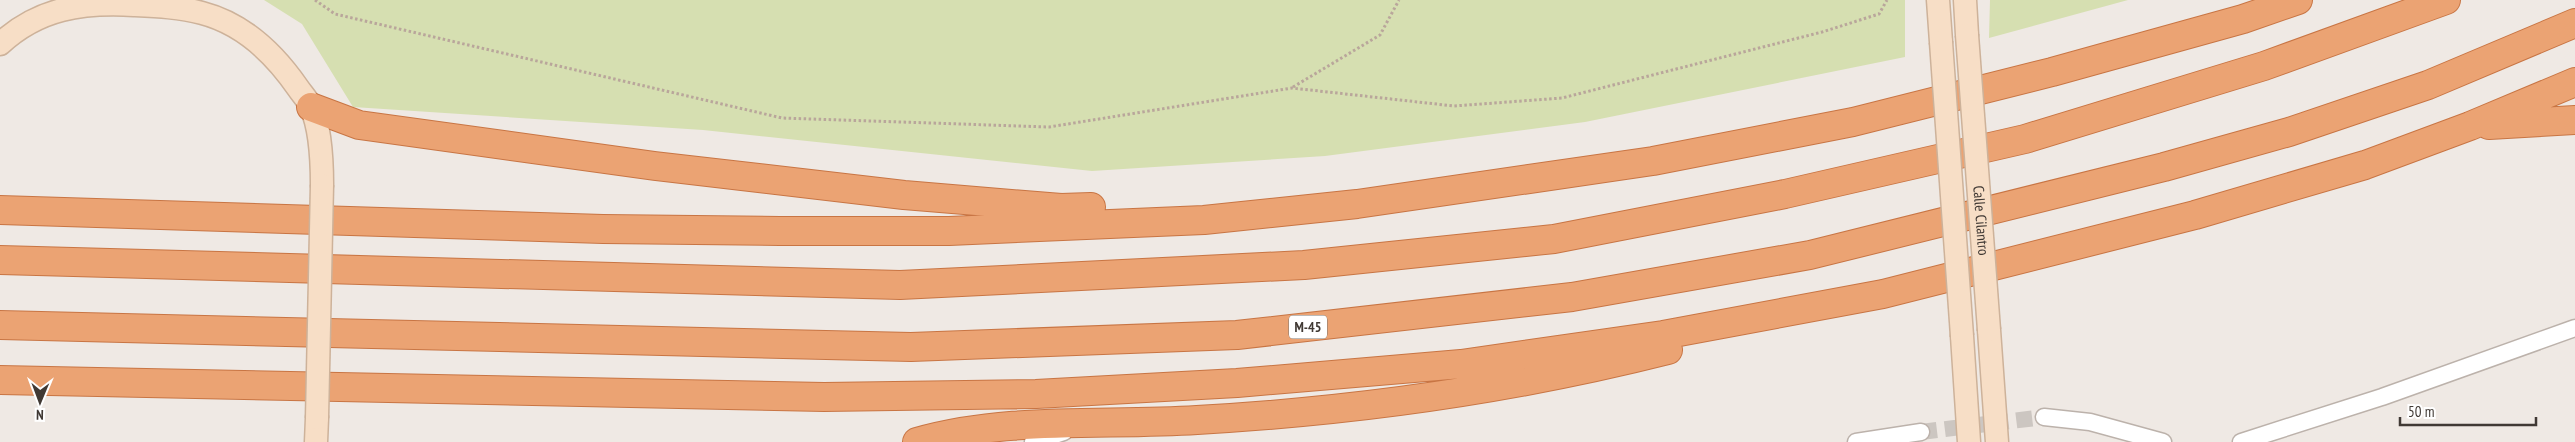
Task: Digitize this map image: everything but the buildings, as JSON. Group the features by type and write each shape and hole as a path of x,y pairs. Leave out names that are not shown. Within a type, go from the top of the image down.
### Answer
{"highway":[{"path":"2242,19 2272,0"},
{"path":"0,210 613,229 930,231 1204,220 1357,204 1652,161 1853,122 2052,72 2242,19 2298,0"},
{"path":"0,260 900,285 1304,265 1554,239 1785,194 2025,139 2264,66 2446,0"},
{"name":"M-45","path":"0,325 911,347 1237,335 1572,297 1810,255 2164,167 2289,132 2428,85 2575,23"},
{"path":"2428,85 2458,82 2575,42"},
{"path":"0,380 824,397 1036,394 1237,383 1461,364 1663,335 1883,294 2195,215 2365,165 2470,126 2575,82"},
{"path":"311,107 358,125 904,195 1061,208 1357,204"},
{"path":"2470,126 2575,120"},
{"path":"917,442 968,430 1002,426 1121,424 1298,413 1476,391 1597,368 1697,342 1786,312"}],"street":[{"name":"Calle Cilantro","path":"1938,0 1969,442"},
{"name":"Calle Cilantro","path":"1965,0 1997,442"},
{"path":"0,44 33,19 61,6 76,7 115,4 165,7 197,6 232,24 255,39 283,66 311,107 322,157 316,442"},
{"path":"2241,442 2382,397 2575,328"},
{"path":"2044,417 2090,422 2163,442"},
{"path":"1033,442 1055,434 1121,424"},
{"path":"1856,442 1921,432"}],"path":[{"path":"316,0 335,14 782,118 1049,127 1292,88 1454,106 1562,98 1822,32 1879,14 1888,0"},
{"path":"1292,88 1380,35 1399,0"}],"green space":[{"path":"264,0 1905,0 1905,57 1585,122 1325,156 1092,171 703,130 353,107 302,24"},
{"path":"1990,0 2128,0 1989,38"}],"tunnel":[{"path":"1921,432 2044,417"}]}
